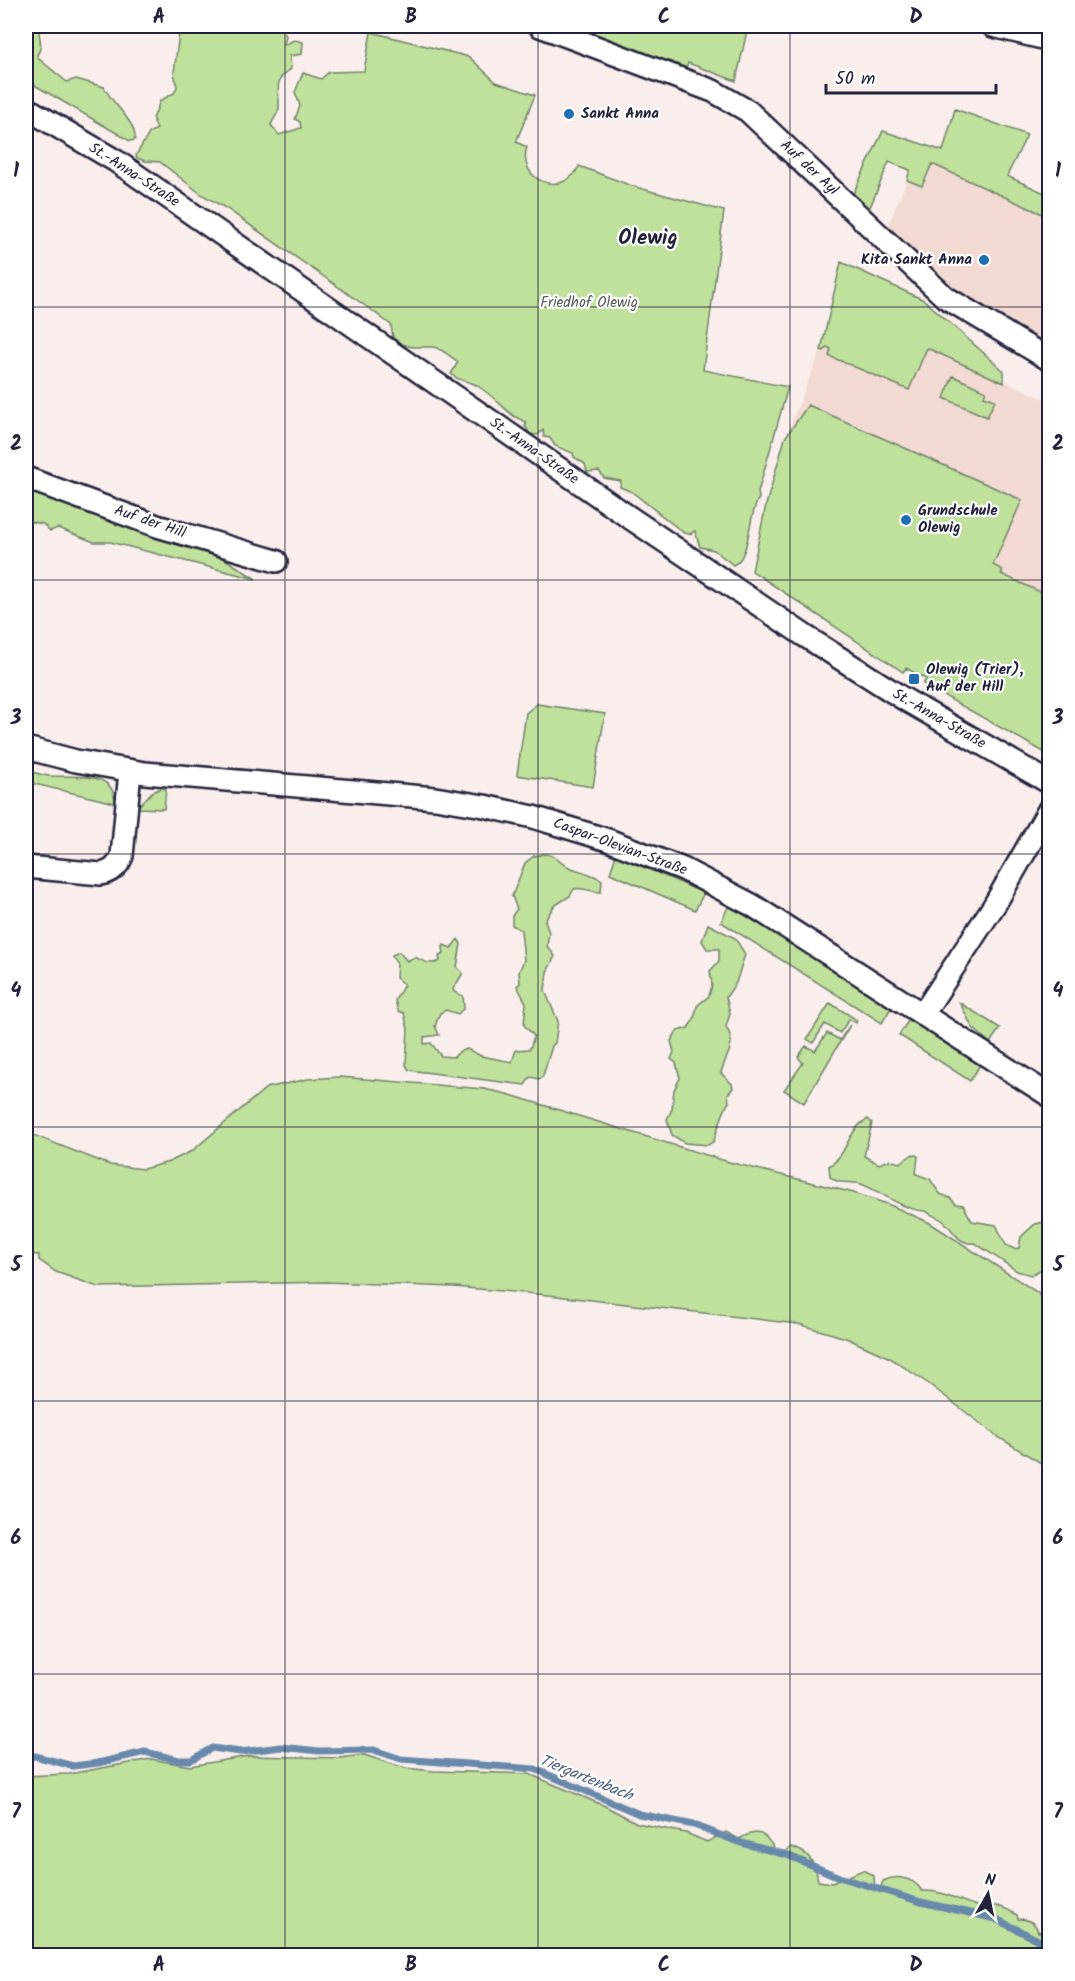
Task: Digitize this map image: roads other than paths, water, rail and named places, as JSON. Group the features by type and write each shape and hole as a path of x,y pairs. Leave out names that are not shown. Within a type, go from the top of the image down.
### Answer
{"street":[{"name":"Auf der Ayl","path":"540,26 733,101 748,111 945,297 1050,360"},
{"path":"993,26 1050,40"},
{"name":"St.-Anna-Straße","path":"26,108 135,174 805,636 904,699 1050,783"},
{"name":"Auf der Hill","path":"26,478 157,526 276,561"},
{"name":"Caspar-Olevian-Straße","path":"26,748 76,761 130,771 247,784 435,798 484,806 574,829 683,869 717,885 1050,1096"},
{"path":"26,867 100,874 110,872 117,866 122,856 130,771"},
{"path":"923,1014 995,904 1050,808"}],"waterway":[{"name":"Tiergartenbach","path":"26,1757 35,1756 73,1766 98,1763 145,1752 179,1760 191,1760 212,1748 240,1752 281,1747 319,1751 374,1750 401,1759 535,1769 639,1814 694,1825 738,1842 787,1855 839,1877 921,1902 996,1919 1050,1946"}],"place":[{"name":"Sankt Anna","path":"569,114"},
{"name":"Kita Sankt Anna","path":"984,260"},
{"name":"Grundschule Olewig","path":"906,520"},
{"name":"Olewig (Trier), Auf der Hill","path":"914,679"}],"district":[{"name":"Olewig","path":"648,238"}],"park label":[{"name":"Friedhof Olewig","path":"589,303"}]}
